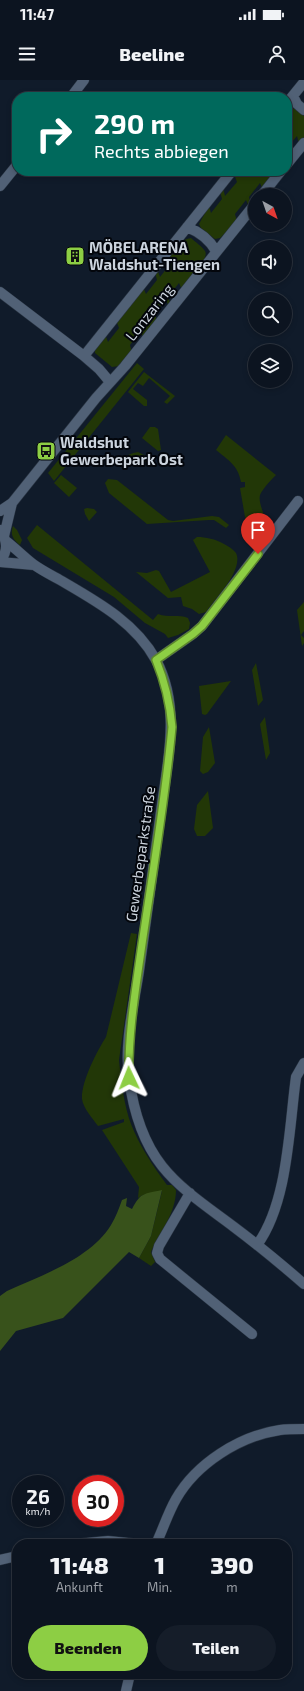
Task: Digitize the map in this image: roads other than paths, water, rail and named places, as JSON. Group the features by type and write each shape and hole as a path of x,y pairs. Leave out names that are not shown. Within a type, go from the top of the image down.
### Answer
{"street":[{"path":"75,92 84,80"},
{"path":"292,97 304,82"},
{"path":"292,100 304,110"},
{"path":"292,158 304,143"},
{"path":"0,186 12,171"},
{"name":"Lonzaring","path":"84,356 228,176"},
{"path":"268,188 277,176"},
{"name":"Lonzaring","path":"12,503 110,382 125,366 248,213"},
{"path":"187,228 204,236 212,244 216,252"},
{"path":"0,292 84,356 99,369 110,382"},
{"path":"156,660 202,626 298,501"},
{"path":"0,511 12,503"},
{"path":"3,536 12,503"},
{"name":"Gewerbeparkstraße","path":"3,536 4,556 0,562 34,565"},
{"name":"Gewerbeparkstraße","path":"3,536 34,565 112,612 142,640 156,660 169,698 172,727 157,846 131,1024 128,1057 129,1078 139,1124 150,1147 162,1166 190,1193 304,1284"},
{"path":"257,1245 266,1233 272,1219 283,1180 296,1077 304,1063"},
{"path":"190,1193 159,1246 157,1253 160,1259 252,1334"},
{"path":"158,1539 177,1499 201,1467 226,1450 248,1439 279,1430 304,1429"},
{"path":"0,1560 12,1557"},
{"path":"126,1691 129,1679"}],"place":[{"name":"MÖBELARENA Waldshut-Tiengen","path":"75,256"},
{"name":"Waldshut Gewerbepark Ost","path":"46,451"}]}
